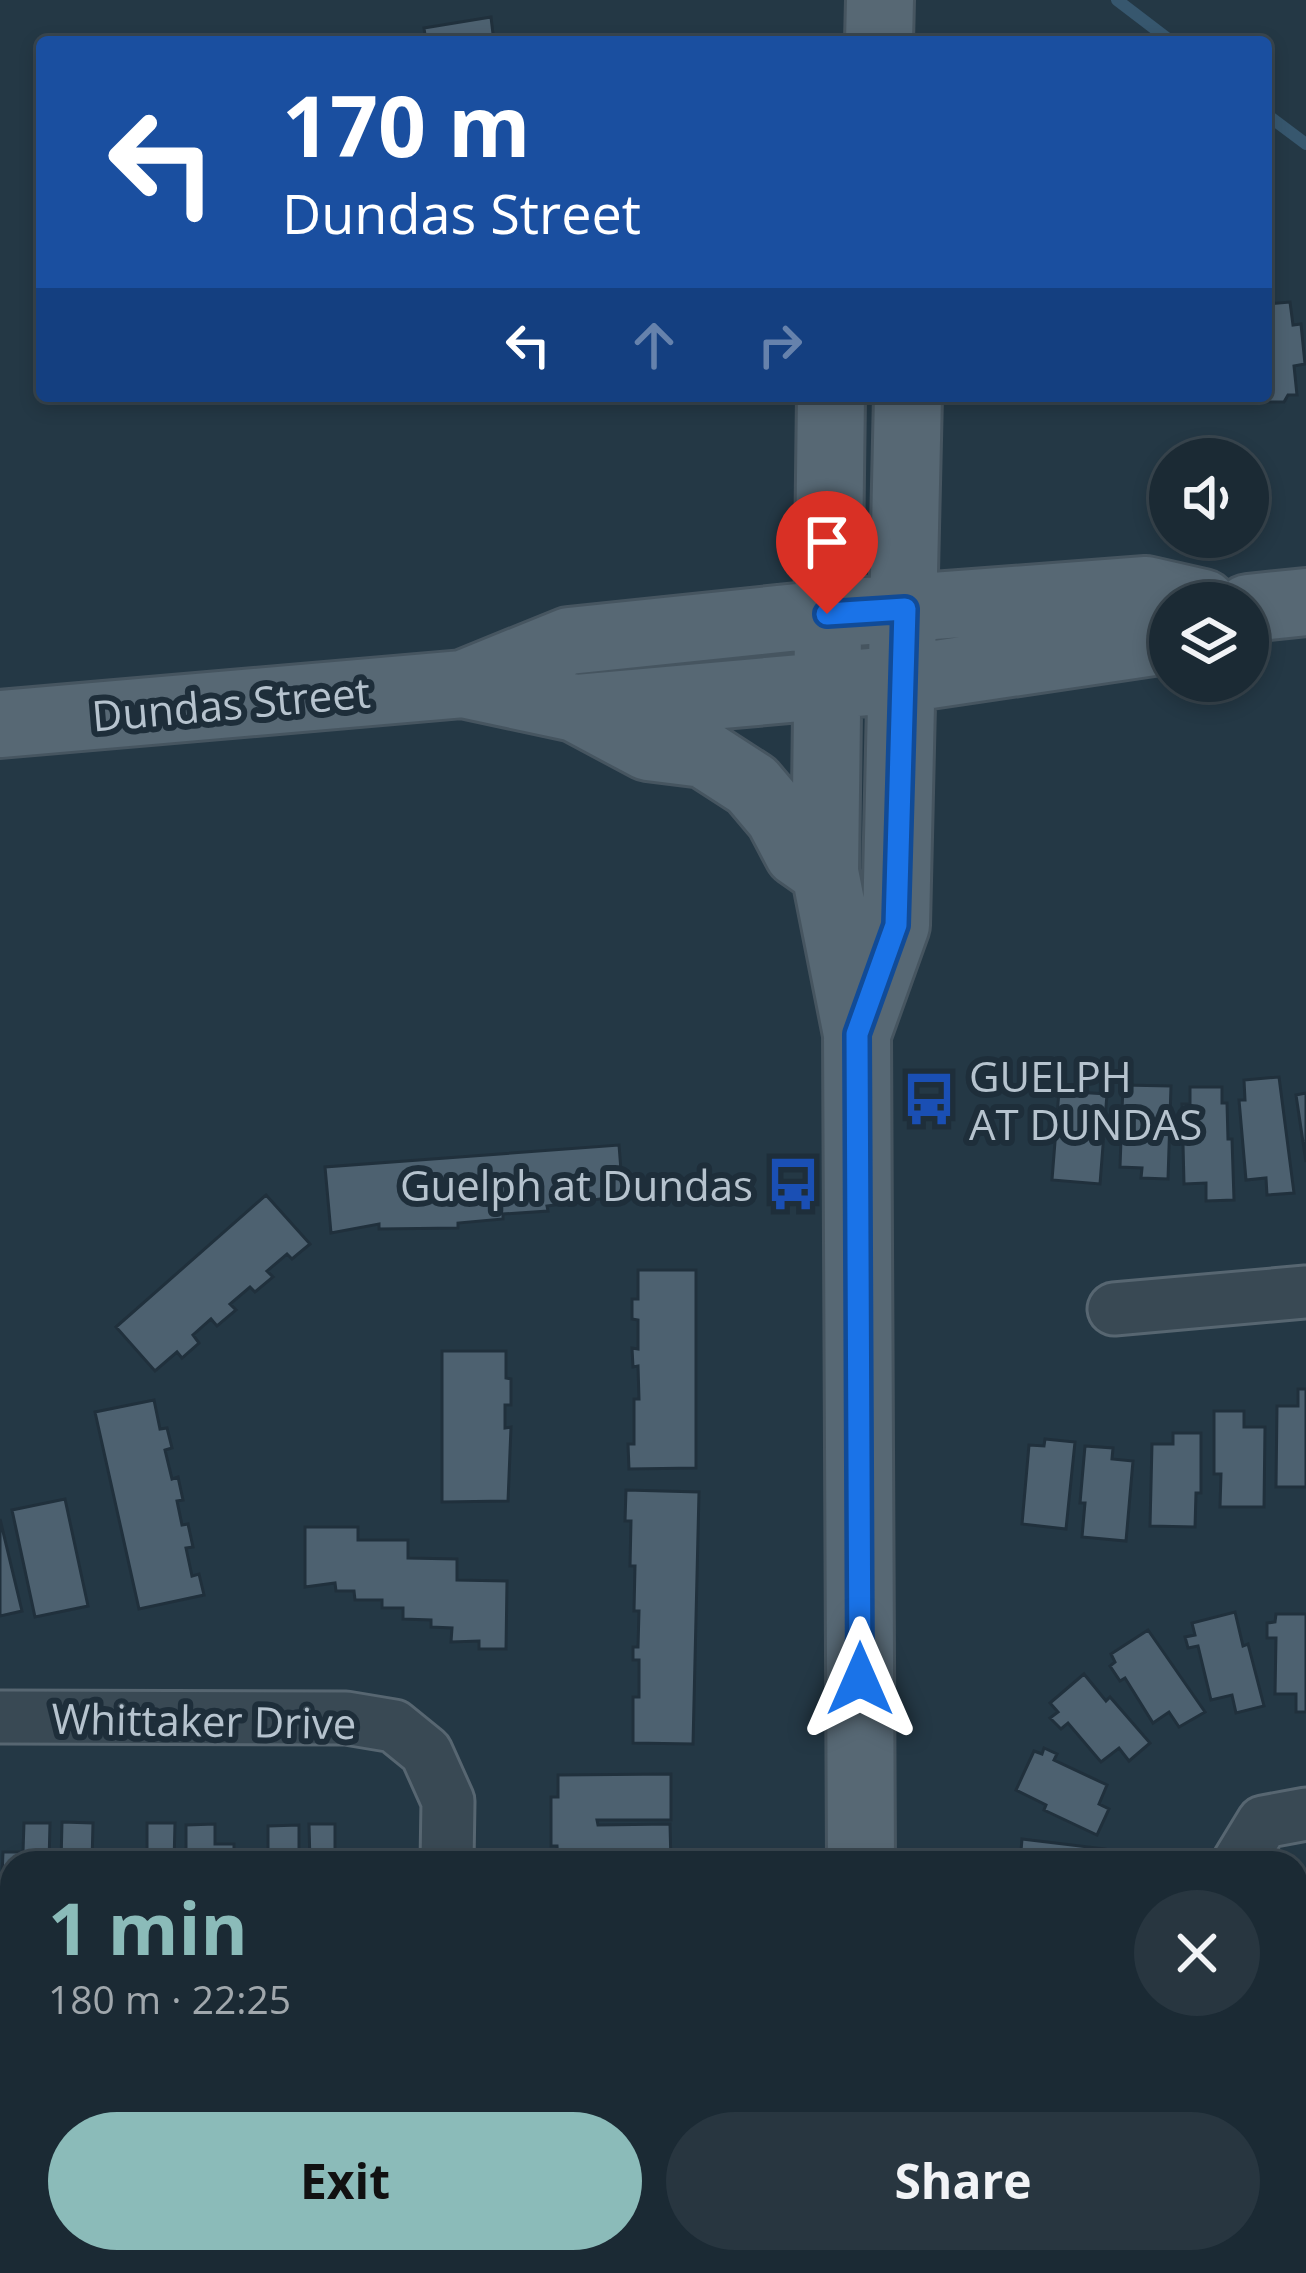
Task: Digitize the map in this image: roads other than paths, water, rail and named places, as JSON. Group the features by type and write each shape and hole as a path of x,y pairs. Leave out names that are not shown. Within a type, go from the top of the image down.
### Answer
{"main road":[{"path":"879,36 880,0"},
{"path":"831,402 825,872 857,1034 861,1851"},
{"path":"857,1034 896,925 908,402"},
{"name":"Dundas Street","path":"463,684 569,641 827,614 1149,591"},
{"path":"1269,606 1306,602"},
{"name":"Dundas Street","path":"0,724 463,684 575,708 903,679 1149,643"},
{"path":"575,708 648,746 704,754 752,784 779,817 798,853 825,872"}],"street":[{"path":"1114,1309 1306,1292"},
{"name":"Whittaker Drive","path":"0,1717 346,1718 394,1726 426,1752 448,1801 447,1851"},
{"path":"1245,1851 1263,1822 1306,1814"}],"waterway":[{"path":"1117,0 1164,36"},
{"path":"1272,118 1306,144"}],"place":[{"name":"GUELPH AT DUNDAS","path":"929,1099"},
{"name":"Guelph at Dundas","path":"793,1184"}]}
